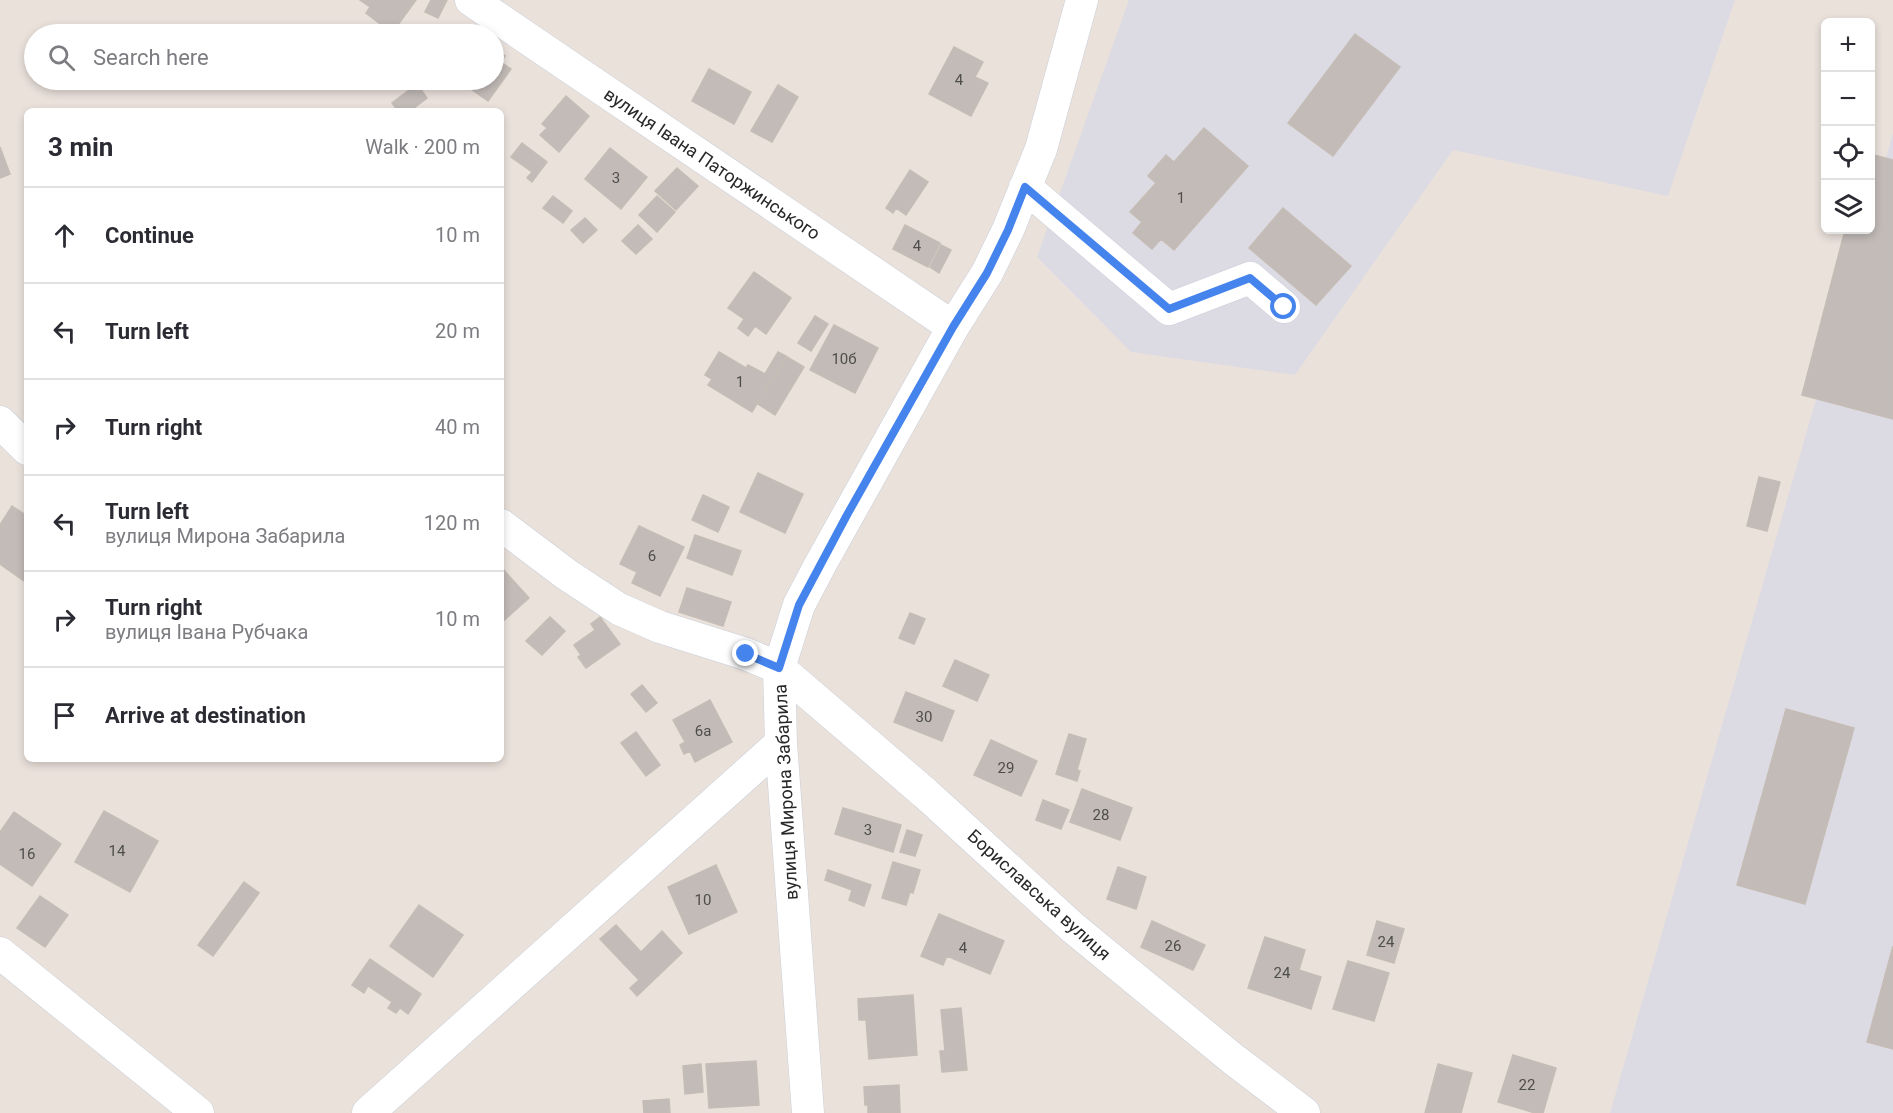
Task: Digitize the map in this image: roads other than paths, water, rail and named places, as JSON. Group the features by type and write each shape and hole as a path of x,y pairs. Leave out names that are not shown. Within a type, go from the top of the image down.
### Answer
{"street":[{"name":"вулиця Івана Паторжинського","path":"471,0 953,327"},
{"name":"вулиця Мирона Забарила","path":"808,1113 781,743 779,668 799,605 1008,230 1041,148 1082,0"},
{"path":"1025,187 1169,309 1250,278 1284,307"},
{"path":"0,422 24,446"},
{"name":"Бориславська вулиця","path":"504,527 566,574 619,609 660,627 746,654 779,668 926,794 1072,927 1233,1059 1304,1113"},
{"path":"368,1113 781,743"},
{"path":"0,953 198,1113"}]}
